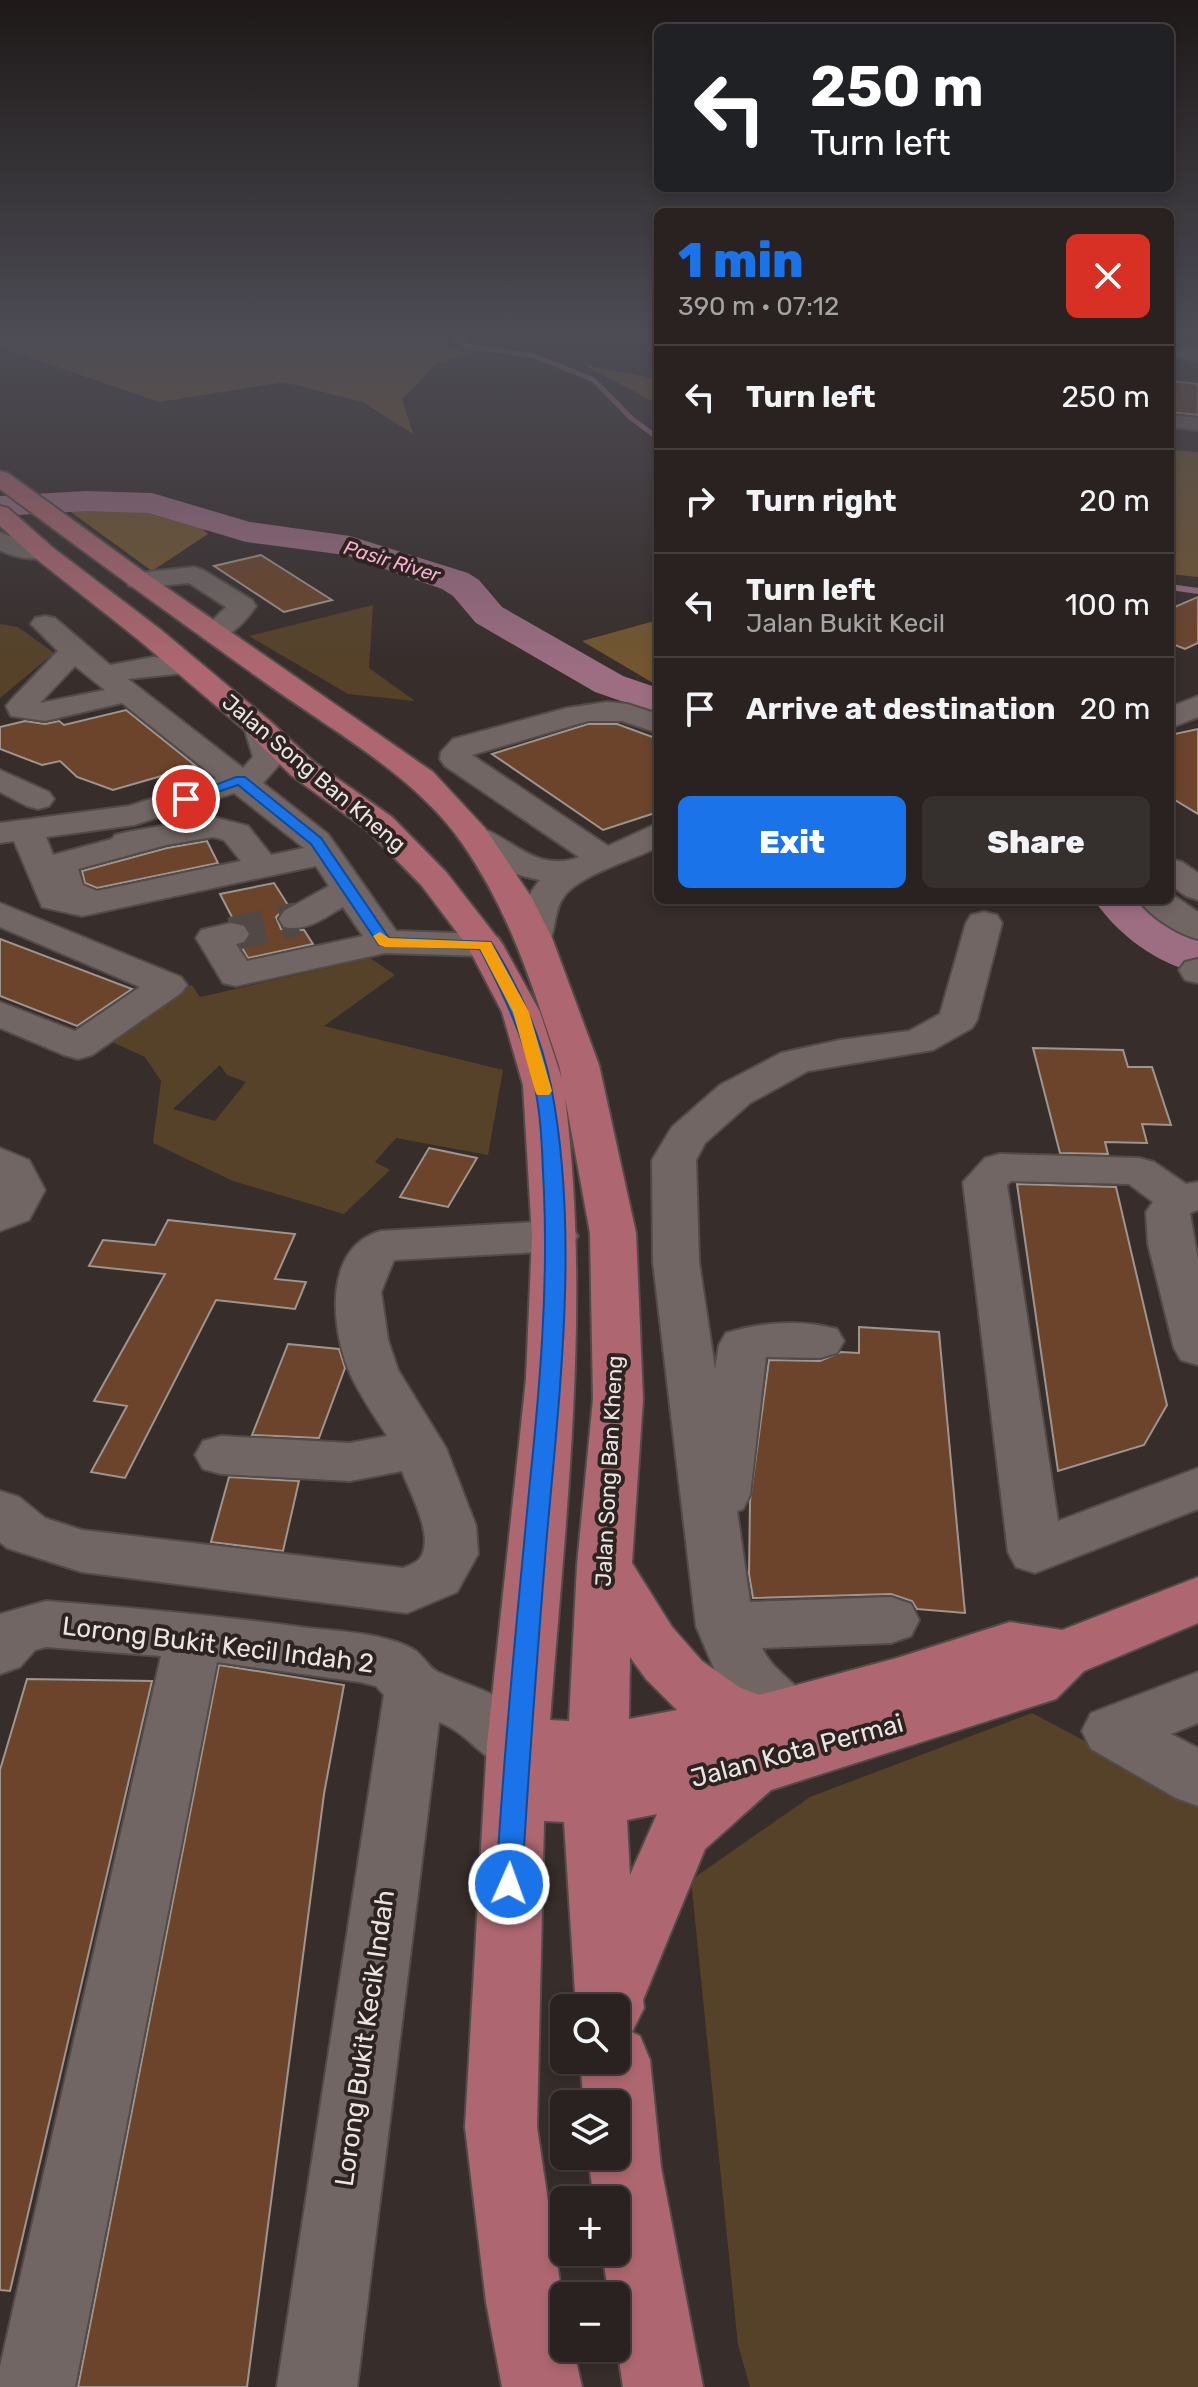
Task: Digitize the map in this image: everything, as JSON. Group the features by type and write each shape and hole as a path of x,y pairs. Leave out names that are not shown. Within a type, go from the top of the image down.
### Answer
{"main road":[{"name":"Jalan Song Ban Kheng","path":"0,478 138,580 380,746 422,779 473,835 514,898 534,938 579,1065 613,1233 618,1399 604,1565 595,1839 609,1994"},
{"name":"Jalan Song Ban Kheng","path":"43,552 259,727 303,769 380,824 434,879 485,945 521,1012 543,1085 555,1236 551,1379 515,1768 501,2127 524,2302 542,2387"},
{"path":"169,652 204,664 340,774 369,776 381,772 386,764 380,746"},
{"path":"604,1565 655,1648 688,1685 766,1733 681,1831 622,1994"},
{"name":"Jalan Kota Permai","path":"515,1768 598,1772 766,1733 1035,1682 1064,1654 1198,1599"},
{"name":"Jalan Song Ban Kheng","path":"617,2074 625,2167 663,2387"}],"street":[{"path":"2,523 15,548 43,552"},
{"path":"138,580 194,575 243,606 214,633"},
{"path":"45,624 316,841 385,942"},
{"path":"148,644 169,652 153,666 100,671 148,644"},
{"path":"1174,717 1198,705"},
{"path":"604,859 456,759 457,752 464,746 587,713 620,711 654,723"},
{"path":"25,830 134,815 253,776 269,758 259,727"},
{"path":"0,780 55,899 82,905 262,866"},
{"path":"25,830 157,837 213,827 236,833 262,866"},
{"path":"473,835 511,863 538,870 571,872"},
{"path":"534,938 543,899 551,886 571,872 654,835"},
{"path":"157,837 141,845 71,858 59,865 68,892 88,897 326,854"},
{"path":"1174,872 1198,889"},
{"path":"297,919 348,890"},
{"path":"1163,904 1198,928"},
{"path":"0,914 168,985 78,1047 0,1014"},
{"path":"766,1733 724,1626 676,1262 674,1160 687,1136 735,1094 795,1062 840,1052 919,1042 958,1020 984,923"},
{"path":"231,934 214,938 236,975 385,942 485,945"},
{"path":"0,1161 14,1169 23,1190 13,1210 0,1217"},
{"path":"1198,1348 1171,1244 1168,1212 1188,1198 1139,1171 1000,1167 985,1182 1035,1552 1198,1488"},
{"path":"0,1511 26,1533 82,1551 407,1591 437,1577 451,1554 449,1526 420,1448 374,1372 364,1340 358,1292 368,1261 381,1246 555,1236"},
{"path":"716,1549 743,1345 758,1340 820,1341"},
{"path":"221,1455 350,1462 420,1448"},
{"path":"724,1626 891,1620"},
{"name":"Lorong Bukit Kecil Indah 2","path":"0,1650 17,1631 46,1624 194,1636 360,1658 395,1668 414,1688 466,1707 515,1768"},
{"path":"35,2387 194,1636"},
{"name":"Lorong Bukit Kecik Indah","path":"317,2387 414,1688"},
{"path":"1198,1697 1112,1731 1198,1779"}],"shaded area":[{"path":"1174,450 1198,452 1198,577 1174,574"},
{"path":"120,506 159,510 194,523 208,534 152,571 64,507"},
{"path":"373,605 369,668 415,701 348,694 249,636"},
{"path":"654,621 654,684 582,641"},
{"path":"0,624 18,627 54,653 0,698"},
{"path":"370,958 395,975 324,1026 503,1070 488,1155 396,1138 375,1162 390,1170 344,1214 233,1181 153,1143 161,1081 145,1057 110,1041 184,987 192,985 200,997","holes":["220,1065 227,1075 246,1082 215,1121 173,1109"]},
{"path":"1032,1713 1198,1801 1198,2387 750,2387 738,2345 691,1880 810,1797"}],"building":[{"path":"261,555 332,600 284,612 214,566"},
{"path":"1198,597 1198,643 1185,649 1174,645 1174,607"},
{"path":"126,710 196,766 113,790 77,777 60,761 42,765 0,749 0,727 25,721 45,724 59,721 64,725"},
{"path":"588,724 617,724 654,738 654,813 603,830 492,754"},
{"path":"1198,729 1198,814 1174,799 1174,734"},
{"path":"207,841 218,863 97,888 85,883 82,871 167,848"},
{"path":"274,883 288,905 276,917 281,929 304,930 313,944 248,958 241,946 247,944 252,932 245,923 234,921 220,894"},
{"path":"0,939 132,989 77,1026 0,996"},
{"path":"1033,1048 1123,1050 1128,1067 1152,1067 1171,1125 1142,1124 1147,1143 1105,1142 1108,1154 1060,1153"},
{"path":"429,1148 477,1158 448,1207 400,1197"},
{"path":"1017,1184 1116,1187 1167,1405 1144,1445 1058,1471"},
{"path":"168,1220 295,1234 275,1279 306,1282 295,1309 216,1300 125,1478 91,1472 127,1406 94,1401 165,1274 89,1266 103,1240 155,1245"},
{"path":"859,1327 939,1332 965,1613 917,1609 912,1601 891,1594 753,1598 749,1574 750,1501 769,1360 820,1361 841,1352 859,1353"},
{"path":"288,1344 339,1349 345,1368 319,1438 252,1435"},
{"path":"229,1477 299,1481 283,1551 211,1542"},
{"path":"219,1665 344,1685 324,1794 247,2387 78,2387"},
{"path":"27,1679 152,1681 10,2291 0,2290 0,1770"}],"waterway":[{"name":"Pasir River","path":"0,506 86,501 152,503 246,532 350,546 455,581 466,588 489,615 609,684 654,701"},
{"path":"1174,588 1198,591"},
{"name":"Pasir River","path":"1122,904 1154,934 1198,958"}],"tunnel":[{"path":"231,934 297,919"}],"slow traffic":[{"path":"380,936 385,942 485,945 521,1012 543,1091"}],"route":[{"path":"186,799 240,780 316,841 385,942 485,945 521,1012 543,1085 555,1236 551,1379 517,1744 509,1884"}]}
